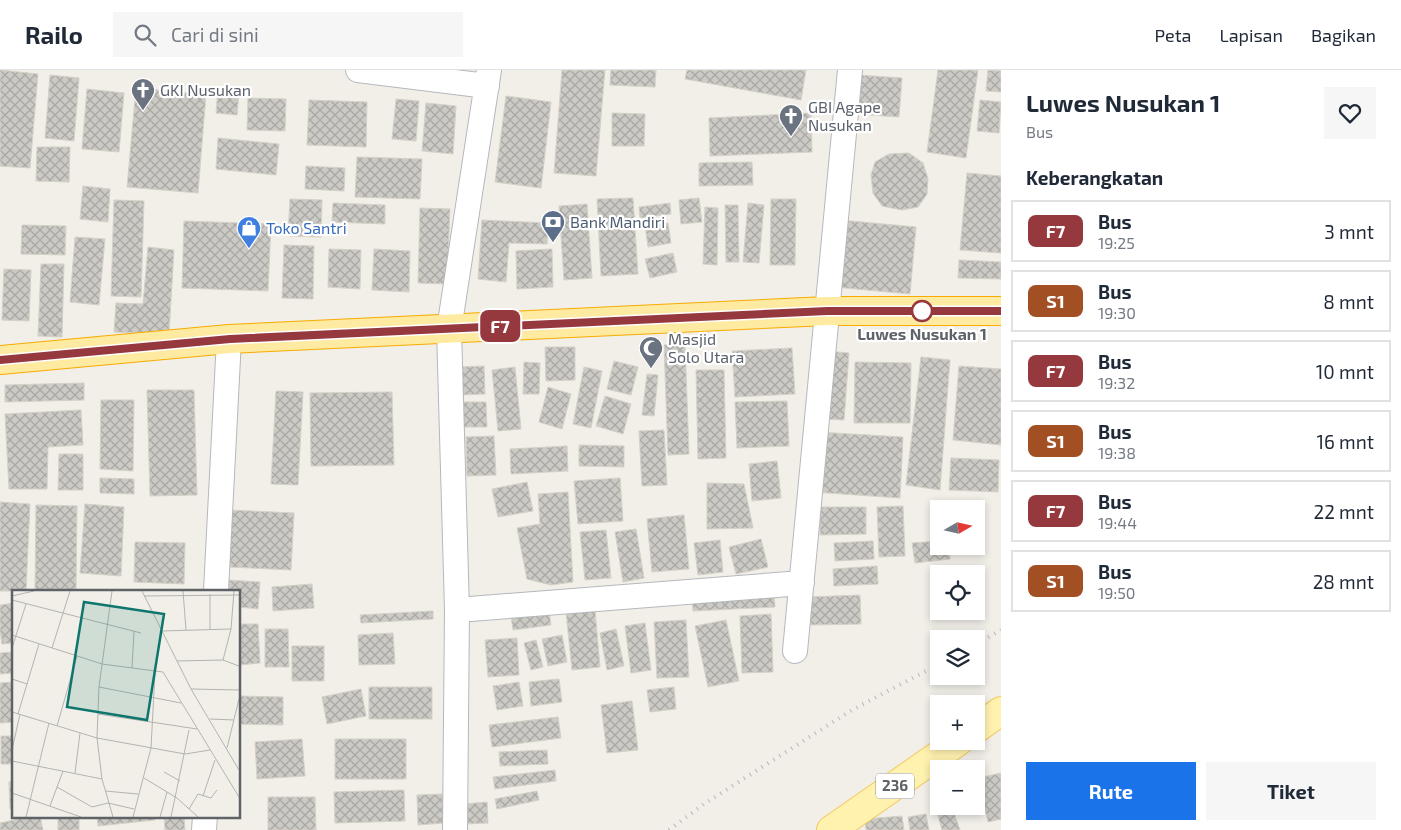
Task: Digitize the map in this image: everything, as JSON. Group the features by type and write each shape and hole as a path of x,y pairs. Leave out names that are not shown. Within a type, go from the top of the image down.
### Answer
{"highway":[{"path":"0,360 230,339 827,311 1001,311"}],"main road":[{"path":"985,723 1001,711"},
{"name":"236","path":"841,827 947,750"}],"street":[{"path":"358,70 488,78 450,329 457,610 455,830"},
{"path":"796,651 850,70"},
{"path":"216,590 230,339"},
{"path":"457,610 802,583"}],"building":[{"path":"0,70 38,74 30,168 0,166"},
{"path":"562,70 605,70 596,176 554,173"},
{"path":"611,70 656,70 655,87 610,85"},
{"path":"687,70 806,70 801,100 685,79"},
{"path":"938,70 978,70 966,158 927,152"},
{"path":"988,70 1001,71 1001,92 986,91"},
{"path":"50,75 79,78 74,141 45,138"},
{"path":"858,75 902,78 899,117 856,114"},
{"path":"136,88 206,94 198,193 127,187"},
{"path":"87,89 124,93 119,152 82,149"},
{"path":"218,89 239,91 237,115 216,113"},
{"path":"506,96 551,102 541,188 495,182"},
{"path":"248,98 286,99 285,131 247,130"},
{"path":"396,99 419,101 416,141 392,139"},
{"path":"309,100 367,102 366,147 307,145"},
{"path":"980,100 1001,102 999,133 977,131"},
{"path":"426,103 456,106 453,154 422,151"},
{"path":"612,113 645,114 644,146 612,146"},
{"path":"811,113 812,152 710,156 709,118"},
{"path":"218,138 279,144 276,175 216,169"},
{"path":"37,147 70,147 69,182 36,181"},
{"path":"909,153 923,163 928,179 927,194 918,207 902,210 882,206 873,193 871,175 875,162 889,154"},
{"path":"357,157 422,159 420,199 355,197"},
{"path":"752,162 753,185 699,186 699,163"},
{"path":"306,166 345,168 344,191 305,189"},
{"path":"967,173 1001,176 1001,253 960,250"},
{"path":"83,186 110,189 108,222 80,219"},
{"path":"633,198 638,274 601,276 597,199"},
{"path":"699,198 702,222 681,224 679,200"},
{"path":"290,199 322,200 321,237 288,236"},
{"path":"771,199 796,199 795,265 770,265"},
{"path":"114,200 144,201 141,297 111,296"},
{"path":"333,203 385,205 385,224 332,222"},
{"path":"670,203 671,214 640,218 639,207"},
{"path":"748,203 764,205 759,263 743,262"},
{"path":"587,204 592,278 564,280 559,206"},
{"path":"725,205 738,205 739,262 726,262"},
{"path":"705,207 718,208 717,265 703,264"},
{"path":"420,208 450,209 447,284 418,283"},
{"path":"482,220 548,223 547,244 509,243 506,282 478,279"},
{"path":"840,220 916,227 910,294 834,287"},
{"path":"184,221 271,224 268,291 182,288"},
{"path":"668,223 671,243 648,247 645,225"},
{"path":"22,225 66,226 65,255 21,254"},
{"path":"75,237 105,239 99,305 70,302"},
{"path":"284,245 314,246 313,299 282,298"},
{"path":"148,247 174,250 169,334 114,332 116,303 143,304"},
{"path":"329,249 361,250 360,289 328,287"},
{"path":"374,249 410,251 409,292 372,290"},
{"path":"552,249 553,287 517,289 516,251"},
{"path":"673,253 677,272 650,278 645,259"},
{"path":"959,260 1001,262 1001,279 958,278"},
{"path":"41,264 64,264 62,337 38,336"},
{"path":"4,269 31,270 29,321 2,320"},
{"path":"685,344 689,454 668,455 664,345"},
{"path":"545,347 575,347 575,380 546,381"},
{"path":"792,348 795,394 735,397 732,351"},
{"path":"827,351 849,353 844,420 822,419"},
{"path":"921,357 950,360 940,490 906,485"},
{"path":"614,361 638,367 631,395 607,389"},
{"path":"524,362 540,363 539,394 523,394"},
{"path":"855,362 911,363 910,423 854,423"},
{"path":"484,366 485,394 461,395 459,367"},
{"path":"959,366 1001,369 1001,445 953,440"},
{"path":"515,367 521,429 498,431 492,370"},
{"path":"584,367 602,371 591,428 573,424"},
{"path":"696,370 724,370 726,458 698,459"},
{"path":"647,374 658,375 654,416 642,415"},
{"path":"84,383 84,400 5,402 5,385"},
{"path":"548,387 571,394 562,429 539,422"},
{"path":"147,390 194,390 197,495 150,496"},
{"path":"276,391 303,392 298,485 271,484"},
{"path":"392,392 394,465 311,466 310,393"},
{"path":"605,396 631,404 623,434 596,426"},
{"path":"101,400 134,400 133,471 100,469"},
{"path":"787,401 789,446 737,448 735,402"},
{"path":"462,402 486,402 487,427 463,427"},
{"path":"81,410 83,445 48,447 47,489 9,489 5,414"},
{"path":"664,430 667,485 642,486 639,431"},
{"path":"817,432 903,437 900,498 813,492"},
{"path":"494,436 496,475 467,476 466,437"},
{"path":"579,445 624,446 624,467 579,466"},
{"path":"567,446 568,471 511,474 510,449"},
{"path":"59,454 83,454 83,490 58,490"},
{"path":"951,458 999,460 998,492 949,490"},
{"path":"777,461 781,498 752,501 749,464"},
{"path":"100,478 134,479 134,494 100,493"},
{"path":"620,478 623,521 578,524 574,481"},
{"path":"527,482 533,511 498,517 492,489"},
{"path":"707,483 744,484 753,528 707,529"},
{"path":"568,492 573,582 551,585 527,579 517,528 540,524 538,494"},
{"path":"0,502 30,504 26,590 0,591"},
{"path":"85,504 124,507 121,576 80,573"},
{"path":"36,505 77,506 76,590 35,590"},
{"path":"903,506 905,556 879,557 877,507"},
{"path":"820,507 866,507 866,534 820,535"},
{"path":"231,510 294,513 291,570 229,567"},
{"path":"684,515 689,569 652,572 647,519"},
{"path":"636,529 644,578 623,582 615,532"},
{"path":"606,530 611,578 585,580 580,532"},
{"path":"761,539 768,567 736,574 729,547"},
{"path":"720,540 723,572 698,575 694,543"},
{"path":"873,541 874,559 835,561 834,543"},
{"path":"135,542 185,543 184,584 134,582"},
{"path":"930,542 930,555 950,555 950,559 915,563 912,543"},
{"path":"877,566 878,584 834,586 833,569"},
{"path":"227,580 260,582 258,609 240,607 240,590 227,590"},
{"path":"312,584 314,608 273,611 272,587"},
{"path":"774,593 775,607 693,611 692,597"},
{"path":"860,595 861,624 810,625 808,597"},
{"path":"12,603 12,643 2,644 0,605"},
{"path":"595,610 600,667 572,670 566,612"},
{"path":"433,611 433,619 361,623 360,615"},
{"path":"549,611 551,625 513,630 511,616"},
{"path":"771,614 773,672 742,673 740,616"},
{"path":"686,620 689,677 657,678 654,622"},
{"path":"726,620 739,681 708,687 695,626"},
{"path":"645,623 651,670 631,673 625,626"},
{"path":"240,624 258,624 260,663 240,665"},
{"path":"265,629 288,629 289,667 265,667"},
{"path":"616,629 624,666 607,670 600,633"},
{"path":"393,633 395,664 359,665 358,635"},
{"path":"562,635 567,662 548,666 542,639"},
{"path":"517,638 519,675 488,677 485,640"},
{"path":"536,640 543,667 531,670 524,643"},
{"path":"292,646 324,646 324,681 292,681"},
{"path":"12,652 12,673 0,674 0,653"},
{"path":"559,679 562,702 531,706 529,682"},
{"path":"12,682 12,722 0,723 0,683"},
{"path":"519,682 523,706 497,710 493,686"},
{"path":"369,687 432,687 432,719 369,719"},
{"path":"674,687 676,709 650,712 647,690"},
{"path":"361,689 366,716 327,724 322,697"},
{"path":"240,696 283,697 283,725 240,724"},
{"path":"632,701 638,750 607,753 601,705"},
{"path":"558,717 561,738 492,747 489,725"},
{"path":"1,736 12,736 12,764 1,764"},
{"path":"302,739 305,776 257,779 255,742"},
{"path":"335,739 406,739 406,779 335,779"},
{"path":"547,750 548,764 500,766 499,752"},
{"path":"555,770 556,781 495,789 493,777"},
{"path":"1001,773 1001,819 988,822 985,809 985,776"},
{"path":"12,781 12,808 10,809 9,782"},
{"path":"404,790 405,821 335,823 334,792"},
{"path":"537,791 539,800 497,809 495,799"},
{"path":"442,794 444,823 418,825 417,795"},
{"path":"268,797 315,797 316,830 268,830"},
{"path":"487,802 488,823 466,824 464,804"},
{"path":"926,814 929,830 910,830 908,817"},
{"path":"938,815 955,815 960,830 942,830"},
{"path":"902,816 904,830 866,830 865,819"},
{"path":"24,818 40,818 43,830 0,830 0,823"},
{"path":"58,818 79,818 79,830 58,830"},
{"path":"97,818 155,818 155,820 98,826"},
{"path":"164,818 184,818 185,830 165,830"}],"railway":[{"path":"985,639 1001,630"},
{"path":"669,830 704,804 852,710 930,669"}],"bus line":[{"name":"F7","path":"0,360 230,339 827,311 1001,311"}],"place":[{"name":"GKI Nusukan","path":"143,111"},
{"name":"GBI Agape Nusukan","path":"791,137"},
{"name":"Bank Mandiri","path":"553,243"},
{"name":"Toko Santri","path":"249,249"},
{"name":"Luwes Nusukan 1","path":"922,311"},
{"name":"Masjid Solo Utara","path":"651,369"}]}
